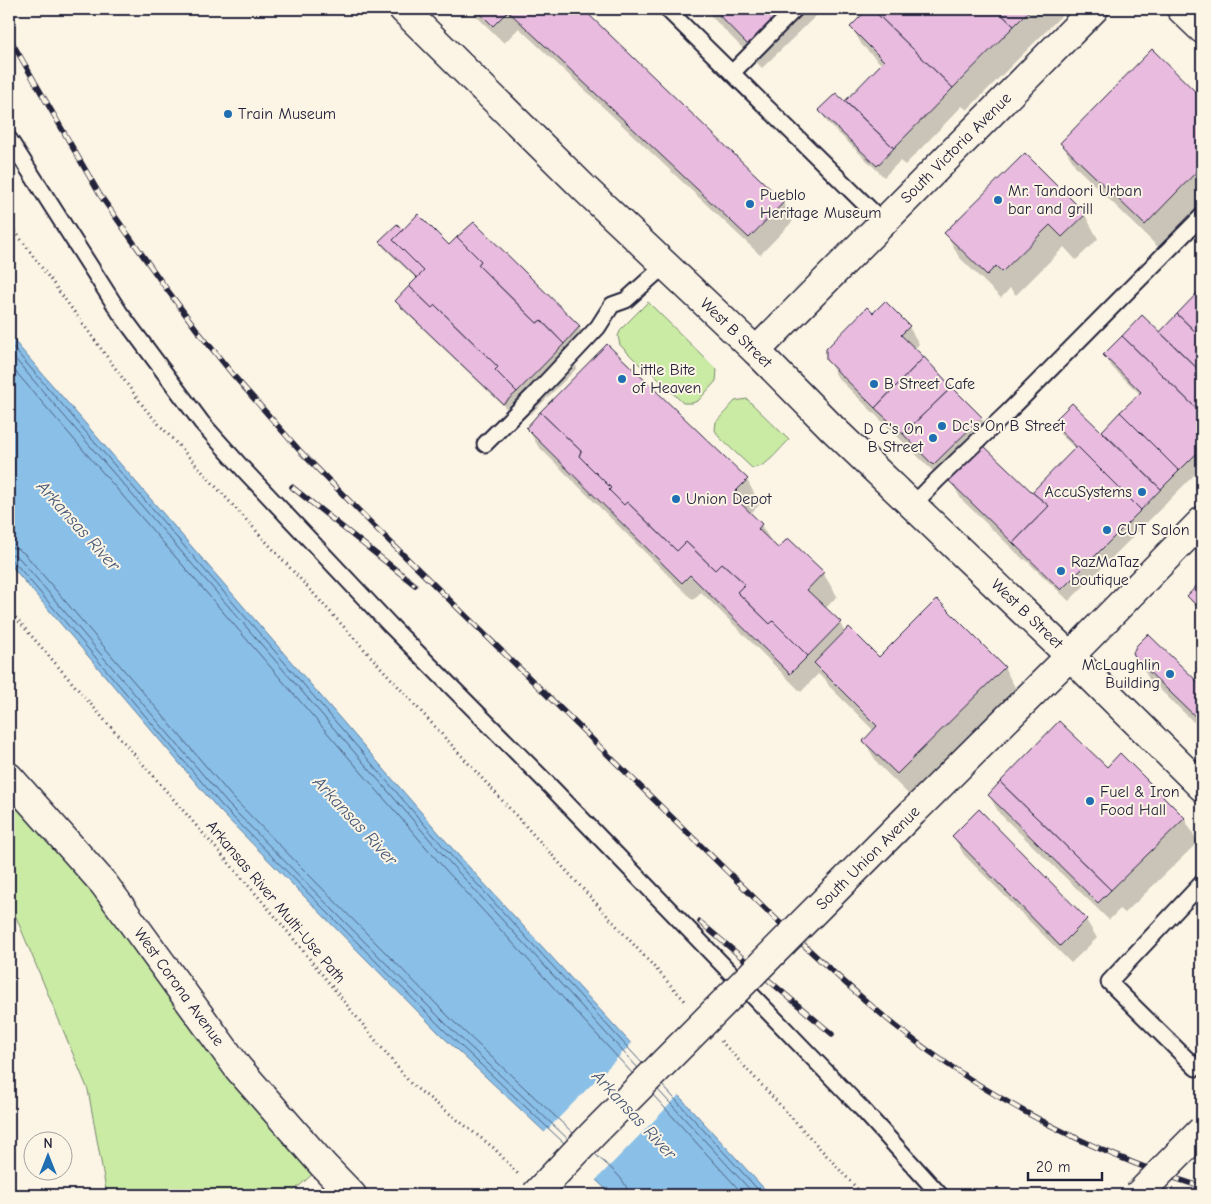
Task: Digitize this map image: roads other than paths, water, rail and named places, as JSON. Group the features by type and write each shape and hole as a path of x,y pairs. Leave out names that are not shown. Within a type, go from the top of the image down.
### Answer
{"street":[{"name":"West B Street","path":"402,9 585,189 756,351 832,428 1070,656 1202,788"},
{"name":"South Victoria Avenue","path":"756,351 1094,9"},
{"path":"1181,9 1202,29"},
{"name":"South Union Avenue","path":"527,1185 593,1134 1202,522"},
{"name":"West Corona Avenue","path":"9,777 104,884 238,1068 323,1165 352,1195"},
{"path":"1138,1195 1202,1130"}],"lane":[{"path":"667,9 883,222"},
{"path":"732,73 794,9"},
{"path":"9,139 120,313 202,424 390,625 551,787 862,1109 940,1195"},
{"path":"913,505 1202,216"},
{"path":"485,444 598,327 612,305 626,300 665,265"},
{"path":"1202,883 1110,982 1196,1068 1202,1062"}],"water":[{"name":"Arkansas River","path":"9,335 458,855 770,1195 612,1195 441,1035 219,810 9,563"}],"railway":[{"path":"9,37 100,195 197,330 234,376 300,451 378,530 778,921 849,987 910,1037 988,1090 1029,1114 1114,1155 1202,1187"},
{"path":"292,487 415,585"},
{"path":"700,922 832,1034"}],"place":[{"name":"Train Museum","path":"228,114"},
{"name":"Mr. Tandoori Urban bar and grill","path":"998,200"},
{"name":"Pueblo Heritage Museum","path":"750,204"},
{"name":"Little Bite of Heaven","path":"622,379"},
{"name":"B Street Cafe","path":"874,384"},
{"name":"Dc's On B Street","path":"942,426"},
{"name":"D C's On B Street","path":"933,438"},
{"name":"AccuSystems","path":"1142,492"},
{"name":"Union Depot","path":"676,499"},
{"name":"CUT Salon","path":"1107,530"},
{"name":"RazMaTaz boutique","path":"1061,571"},
{"name":"McLaughlin Building","path":"1170,674"},
{"name":"Fuel & Iron Food Hall","path":"1090,801"}]}
